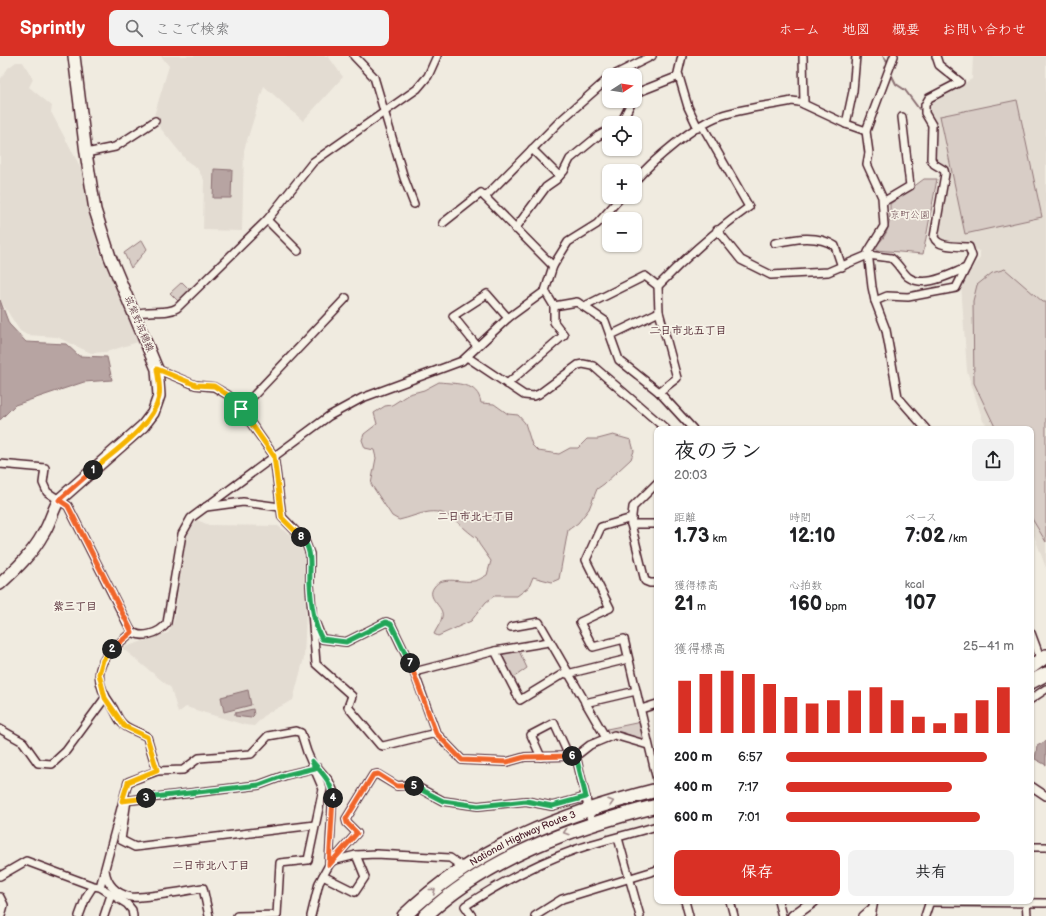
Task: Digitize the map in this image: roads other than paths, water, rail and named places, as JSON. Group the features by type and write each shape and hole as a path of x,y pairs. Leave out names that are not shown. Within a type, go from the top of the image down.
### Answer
{"highway":[{"path":"1034,680 1046,674"},
{"name":"National Highway Route 3","path":"404,916 463,867 503,844 587,803 654,791"},
{"name":"National Highway Route 3","path":"425,916 471,880 511,856 556,836 592,824 654,807"}],"main road":[{"name":"筑紫野筑穂線","path":"0,584 34,548 44,533 53,510 59,500 143,426 154,413 159,396 157,369 105,242 95,210 86,153 74,56"}],"street":[{"path":"354,56 374,77 383,114 414,204"},
{"path":"135,314 145,310 169,312 177,308 267,220 313,162 421,86 428,76 437,56"},
{"path":"628,68 652,56"},
{"path":"659,392 677,378 659,312 658,286 688,254 748,207 688,107 679,76 682,56"},
{"path":"802,56 804,104"},
{"path":"846,124 853,91 856,56"},
{"path":"894,56 866,131 869,153 867,164 883,202 884,226 868,252 868,255 875,301 886,330 898,397 923,426"},
{"path":"875,301 887,296 908,297 956,288 972,256 969,247 942,244 935,240 934,237 944,170 934,164 931,159 932,125 925,113 925,105 929,98 960,82 939,65 936,56"},
{"path":"642,91 679,76"},
{"path":"485,197 559,122 602,84"},
{"path":"642,173 648,167 700,126 720,116 792,101 804,104 846,124 866,131"},
{"path":"883,202 910,186 902,117"},
{"path":"86,153 115,147 155,121"},
{"path":"515,229 546,187 559,176 570,159 602,134"},
{"path":"532,149 559,176"},
{"path":"444,222 481,193 553,266"},
{"path":"0,464 45,468 43,483 47,492 68,506 132,632 142,635 153,633 165,626 167,623 182,534 191,518 329,416 362,398 457,365 508,318 545,291 553,266 570,240 597,224 615,204"},
{"path":"267,220 298,251"},
{"path":"717,230 741,260 771,276 805,273 820,274 842,267 868,255 891,258 907,276 916,280 933,281 966,268"},
{"path":"775,243 808,239 824,240 835,246 842,267"},
{"path":"585,306 645,276 658,286"},
{"path":"507,384 564,335 554,322 554,306 545,291"},
{"path":"477,346 453,316 487,294 508,318"},
{"path":"241,409 346,298"},
{"path":"554,306 574,301 585,306 604,321 611,335 618,360 659,392 690,426"},
{"path":"611,335 659,312"},
{"path":"467,357 524,395 534,396 578,365 587,364 593,366 663,426"},
{"path":"157,369 196,385 214,386 231,397 274,456 283,520 305,541 308,546 311,562 310,586 314,616 316,664 352,696 348,707 380,745 383,746 436,733"},
{"path":"654,486 634,508 632,521 645,581 654,583"},
{"path":"205,507 242,502 280,507"},
{"path":"654,524 632,521 601,527 586,560 610,608 580,622 593,647 624,639 654,768"},
{"path":"314,616 322,639 343,642 386,622 391,624 414,672 436,733 460,759 464,761 507,762 525,757 573,756 590,745 617,735 648,745"},
{"path":"511,628 539,622 549,642 606,738"},
{"path":"132,632 108,653 103,660 99,674 105,698 124,726 147,737 157,770"},
{"path":"414,672 495,651 549,642"},
{"path":"1034,644 1039,661"},
{"path":"495,651 520,700 567,673 628,660"},
{"path":"1034,697 1046,689"},
{"path":"585,703 636,691"},
{"path":"0,729 23,742 38,763 52,764 66,751 105,698"},
{"path":"641,709 654,705"},
{"path":"541,757 531,735 554,723 573,756 592,824"},
{"path":"237,916 277,915 280,863 308,860 323,789 307,752 301,733 296,730 268,736 251,754 199,758 183,770 157,770 128,782 121,840 134,847 315,825"},
{"path":"125,801 259,785 313,764"},
{"path":"313,764 329,781 333,790 330,863"},
{"path":"311,916 319,883 330,863 357,833 347,823 346,819 373,775 378,774 399,786 408,785 419,788 443,801 478,806 526,801 552,806 587,803"},
{"path":"1034,788 1046,796"},
{"path":"79,916 86,897 97,887 125,801"},
{"path":"472,916 465,906 498,885 538,864 578,849 654,827"},
{"path":"618,838 640,916"},
{"path":"1034,847 1046,847"},
{"path":"330,863 356,855 450,858 463,867"},
{"path":"323,876 355,892 365,877 356,855"},
{"path":"0,876 26,861 97,887 130,907 133,916"},
{"path":"104,869 110,886 132,897 203,888 209,916"},
{"path":"535,916 562,899 654,871"},
{"path":"104,916 111,895"},
{"path":"0,898 4,905 1,916"},
{"path":"1034,902 1046,903"},
{"path":"686,904 689,916"},
{"path":"731,904 734,916"},
{"path":"779,904 782,916"},
{"path":"798,915 811,904"},
{"path":"925,916 929,904"},
{"path":"1026,904 1027,916"},
{"path":"862,916 871,913"}],"waterway":[{"path":"883,56 888,62"},
{"path":"891,74 896,84 905,90 919,109"}],"district":[{"name":"二日市北五丁目","path":"688,330"},
{"name":"二日市北七丁目","path":"476,516"},
{"name":"紫三丁目","path":"75,606"},
{"name":"二日市北八丁目","path":"211,865"}],"park label":[{"name":"京町公園","path":"910,215"}]}
